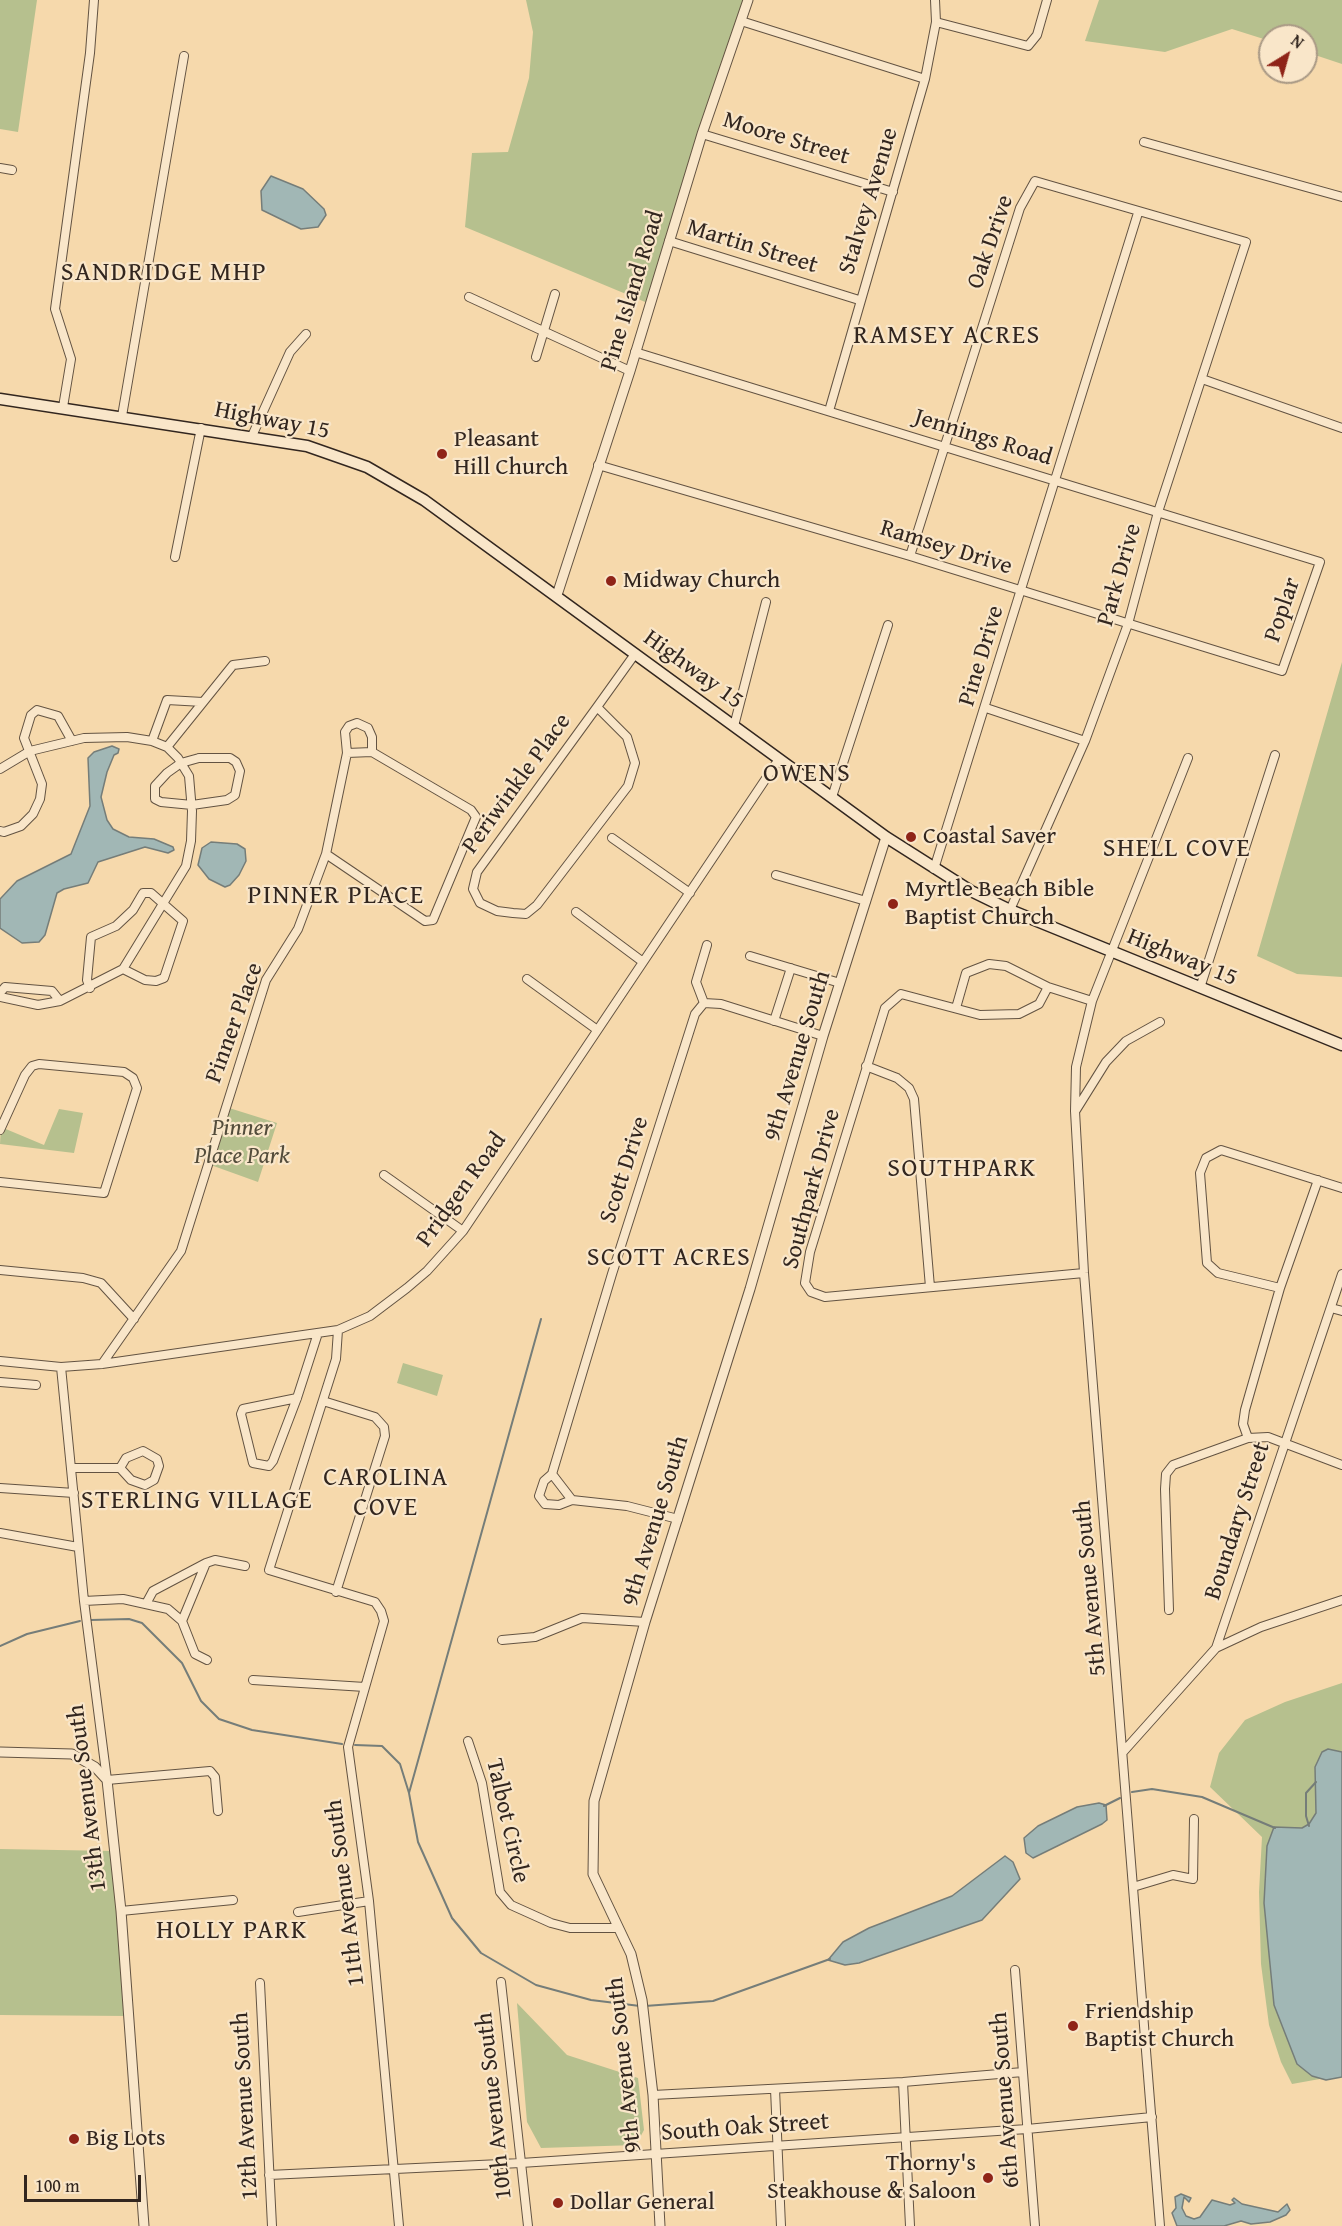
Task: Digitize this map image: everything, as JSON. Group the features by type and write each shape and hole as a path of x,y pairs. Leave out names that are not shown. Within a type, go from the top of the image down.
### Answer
{"main road":[{"name":"Highway 15","path":"0,399 307,446 367,467 424,500 886,837 934,869 1010,910 1342,1045"}],"street":[{"path":"63,407 70,359 55,309 90,53 94,0"},
{"name":"Pine Island Road","path":"557,595 630,371 702,134 748,0"},
{"name":"Stalvey Avenue","path":"829,411 859,300 925,79 936,22 935,0"},
{"path":"936,22 1028,46 1037,35 1047,0"},
{"path":"741,21 925,79"},
{"path":"122,416 184,56"},
{"name":"Moore Street","path":"702,134 893,192"},
{"path":"1144,142 1342,197"},
{"path":"0,168 12,170"},
{"name":"Oak Drive","path":"910,556 1020,208 1035,181 1138,213"},
{"name":"Park Drive","path":"1010,910 1085,741 1128,624 1158,512 1246,242 1138,213"},
{"name":"Pine Drive","path":"934,869 986,708 1138,213"},
{"name":"Martin Street","path":"669,241 859,300"},
{"path":"536,357 555,294"},
{"path":"469,297 630,371"},
{"path":"252,436 290,352 306,334"},
{"name":"Jennings Road","path":"635,351 1320,562"},
{"path":"1203,379 1342,428"},
{"path":"175,557 201,428"},
{"name":"Ramsey Drive","path":"598,465 910,556 1282,671"},
{"name":"Poplar","path":"1282,671 1320,562"},
{"path":"734,726 766,602"},
{"path":"832,797 888,625"},
{"name":"Periwinkle Place","path":"597,707 627,737 634,763 628,786 537,905 526,914 496,911 480,903 473,888 477,872 635,654"},
{"path":"167,747 233,665 266,661"},
{"path":"152,741 167,700 203,702"},
{"path":"986,708 1085,741"},
{"path":"0,831 21,826 33,814 40,799 42,784 24,738 31,715 37,711 58,716 72,741"},
{"path":"326,854 424,921 433,920 476,817 471,810 372,752 347,753 345,732 349,726 357,723 368,728 372,737 372,752"},
{"path":"0,769 30,751 72,741 127,737 152,741 167,747 189,776 192,805 191,841 186,866 123,969 90,988 60,1001 38,1005 0,995 5,987 52,991 60,1001"},
{"name":"Pinner Place","path":"102,1364 180,1251 266,980 298,929 326,854 347,753"},
{"path":"1200,988 1275,755"},
{"path":"199,758 230,758 240,771 235,795 227,800 192,805 161,802 156,799 153,792 155,786 181,764 199,758"},
{"name":"5th Avenue South","path":"1160,2226 1084,1274 1075,1112 1076,1067 1092,1001 1188,758"},
{"name":"Pridgen Road","path":"0,1361 61,1367 102,1364 338,1330 370,1316 407,1288 427,1271 463,1231 596,1029 779,759"},
{"name":"9th Avenue South","path":"660,2226 653,2095 642,2000 631,1954 593,1874 594,1801 645,1622 750,1289 823,1036 886,837"},
{"path":"612,838 690,893"},
{"path":"776,874 866,901"},
{"path":"90,988 87,980 91,937 116,926 133,910 143,893 151,893 183,921 164,978 145,980 123,969"},
{"path":"576,912 643,962"},
{"path":"707,945 696,982 704,1003 721,1004 823,1036"},
{"path":"750,956 840,983"},
{"path":"956,1008 966,973 989,964 1006,966 1048,987 1092,1001"},
{"path":"774,1021 791,968"},
{"path":"527,979 596,1029"},
{"name":"Southpark Drive","path":"1048,987 1039,1004 1018,1014 980,1015 901,994 885,1008 810,1252 805,1283 811,1292 825,1297 1084,1274"},
{"name":"Scott Drive","path":"572,1500 559,1505 545,1504 538,1496 544,1481 552,1474 612,1274 695,1014 704,1003"},
{"path":"1075,1112 1106,1062 1126,1041 1160,1022"},
{"path":"0,1130 25,1075 32,1066 39,1064 136,1075 137,1088 104,1192 0,1182"},
{"path":"866,1066 897,1078 909,1088 914,1099 930,1287"},
{"path":"1280,1288 1218,1273 1207,1263 1200,1173 1206,1158 1221,1150 1342,1188"},
{"path":"384,1175 463,1231"},
{"path":"1248,1438 1243,1424 1245,1410 1280,1288 1318,1180"},
{"path":"0,1270 83,1278 101,1283 134,1319"},
{"name":"Boundary Street","path":"1123,1752 1216,1648 1342,1274"},
{"path":"1331,1308 1342,1311"},
{"path":"336,1592 385,1436 384,1427 375,1417 323,1401 336,1359 338,1330"},
{"path":"297,1398 243,1409 241,1414 253,1464 269,1466 273,1461 297,1398 318,1333"},
{"name":"13th Avenue South","path":"61,1367 78,1547 121,1911 144,2226"},
{"path":"0,1382 36,1385"},
{"name":"11th Avenue South","path":"323,1401 269,1570 375,1602 384,1621 348,1747 369,1901 399,2226"},
{"path":"1168,1610 1166,1474 1173,1465 1248,1438 1268,1437 1342,1465"},
{"path":"72,1468 120,1468 132,1480 145,1485 154,1480 159,1466 157,1459 143,1451 126,1458 120,1468"},
{"path":"552,1474 572,1500 627,1506 678,1519"},
{"path":"0,1488 74,1493"},
{"path":"0,1533 78,1547"},
{"path":"147,1602 153,1591 206,1563 215,1560 245,1566"},
{"path":"182,1621 206,1563"},
{"path":"84,1601 123,1599 147,1602 168,1610 182,1621 195,1654 207,1660"},
{"path":"1216,1648 1261,1627 1342,1600"},
{"path":"502,1640 535,1637 582,1618 645,1622"},
{"path":"253,1680 365,1687"},
{"name":"Talbot Circle","path":"468,1741 482,1784 500,1892 511,1905 551,1923 570,1928 617,1928"},
{"path":"0,1752 72,1755 95,1767 107,1780 210,1772 215,1777 218,1811"},
{"path":"1133,1887 1173,1875 1193,1879 1194,1819"},
{"path":"121,1911 233,1900"},
{"path":"298,1912 369,1901"},
{"name":"6th Avenue South","path":"1015,1970 1035,2226"},
{"name":"10th Avenue South","path":"501,1982 528,2226"},
{"name":"12th Avenue South","path":"260,1983 272,2226"},
{"path":"653,2095 903,2082 1023,2072"},
{"path":"903,2082 910,2226"},
{"path":"775,2089 781,2226"},
{"name":"South Oak Street","path":"269,2175 392,2167 521,2163 1027,2129 1152,2117"}],"green space":[{"path":"0,0 37,0 18,132 0,129"},
{"path":"526,0 748,0 650,304 465,227 472,153 508,152 529,78 533,32"},
{"path":"1099,0 1342,0 1342,64 1318,56 1318,24 1258,24 1258,37 1232,29 1165,52 1085,41"},
{"path":"1342,662 1342,977 1297,974 1257,956"},
{"name":"Pinner Place Park","path":"226,1107 277,1123 258,1182 208,1164"},
{"path":"59,1109 83,1113 74,1153 0,1144 1,1127 44,1145"},
{"path":"403,1363 443,1375 437,1396 397,1383"},
{"path":"1342,1683 1342,2075 1292,2084 1281,2062 1269,2025 1261,1964 1259,1892 1262,1837 1210,1787 1219,1753 1245,1720 1285,1702"},
{"path":"0,1849 115,1851 129,2016 0,2015"},
{"path":"517,2003 567,2055 638,2078 644,2130 636,2145 541,2148 527,2122"}],"water":[{"path":"271,176 303,189 324,209 326,215 318,227 301,229 262,210 261,191"},
{"path":"112,746 119,749 107,772 101,797 107,820 113,829 129,837 154,839 173,847 174,850 168,853 145,847 98,862 88,883 57,893 45,935 39,942 22,943 0,928 0,899 17,881 71,854 90,806 88,758 94,752"},
{"path":"211,842 237,844 245,849 246,861 239,875 225,887 209,879 198,865 202,848"},
{"path":"1328,1749 1342,1752 1342,2077 1326,2080 1312,2076 1297,2064 1274,2005 1264,1903 1267,1846 1274,1827 1302,1828 1309,1824 1316,1813 1315,1767 1322,1752"},
{"path":"1099,1803 1106,1805 1107,1820 1102,1824 1033,1858 1026,1853 1024,1838 1038,1826 1077,1807"},
{"path":"1005,1856 1013,1862 1020,1879 982,1920 859,1963 845,1965 828,1960 843,1942 869,1928 952,1896"},
{"path":"1181,2194 1191,2198 1189,2202 1184,2197 1182,2208 1186,2216 1194,2219 1200,2217 1212,2200 1230,2205 1235,2203 1232,2200 1234,2198 1242,2204 1278,2212 1287,2204 1290,2210 1286,2215 1270,2222 1251,2224 1241,2221 1224,2226 1177,2226 1172,2213 1176,2208 1175,2197"}],"waterway":[{"path":"409,1793 541,1319"},
{"path":"91,1620 129,1619 142,1623 182,1663 201,1701 219,1719 252,1730 342,1744"},
{"path":"0,1646 27,1634 80,1621"},
{"path":"355,1745 382,1746 400,1764 409,1793 418,1842 452,1918 481,1953 536,1985 591,2000 640,2006"},
{"path":"1309,1826 1306,1816 1306,1793 1316,1782"},
{"path":"1132,1792 1152,1789 1202,1797 1275,1828"},
{"path":"1104,1806 1120,1798"},
{"path":"645,2006 713,2001 830,1959"}],"place":[{"name":"Pleasant Hill Church","path":"442,454"},
{"name":"Midway Church","path":"611,581"},
{"name":"Coastal Saver","path":"911,837"},
{"name":"Myrtle Beach Bible Baptist Church","path":"893,904"},
{"name":"Friendship Baptist Church","path":"1073,2026"},
{"name":"Big Lots","path":"74,2139"},
{"name":"Thorny's Steakhouse & Saloon","path":"988,2178"},
{"name":"Dollar General","path":"558,2203"}],"district":[{"name":"SANDRIDGE MHP","path":"164,273"},
{"name":"RAMSEY ACRES","path":"947,336"},
{"name":"OWENS","path":"807,774"},
{"name":"SHELL COVE","path":"1177,849"},
{"name":"PINNER PLACE","path":"336,896"},
{"name":"SOUTHPARK","path":"962,1169"},
{"name":"SCOTT ACRES","path":"669,1258"},
{"name":"CAROLINA COVE","path":"386,1493"},
{"name":"STERLING VILLAGE","path":"197,1501"},
{"name":"HOLLY PARK","path":"232,1931"}]}
